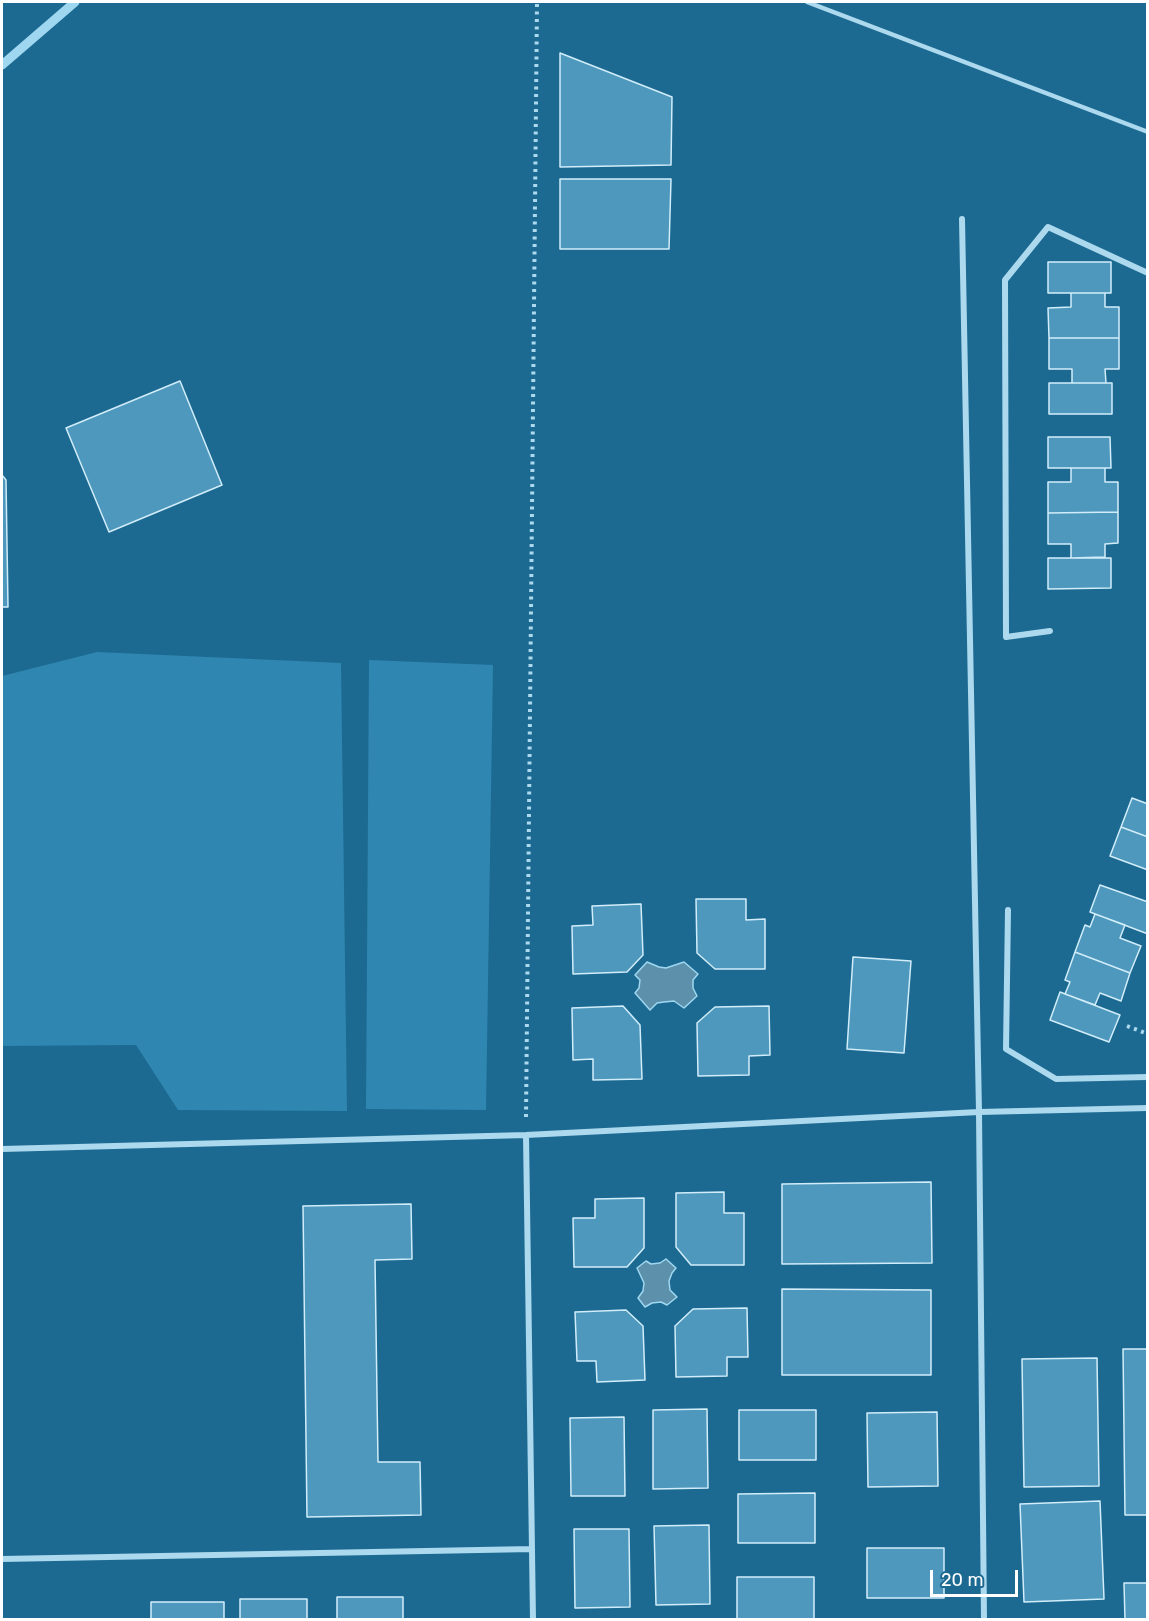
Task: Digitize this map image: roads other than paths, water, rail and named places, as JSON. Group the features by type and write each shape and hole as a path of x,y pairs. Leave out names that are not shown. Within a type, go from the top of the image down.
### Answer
{"street":[{"path":"962,219 979,1112 984,1620"},
{"path":"1050,631 1006,637 1005,280 1048,228 1148,273"},
{"path":"1008,910 1006,1049 1056,1079 1148,1077"},
{"path":"2,1149 526,1135 979,1112 1148,1108"},
{"path":"526,1135 532,1620"},
{"path":"2,1559 532,1549"}],"lane":[{"path":"807,2 1148,132"}],"waterway":[{"path":"2,65 75,2"}]}
